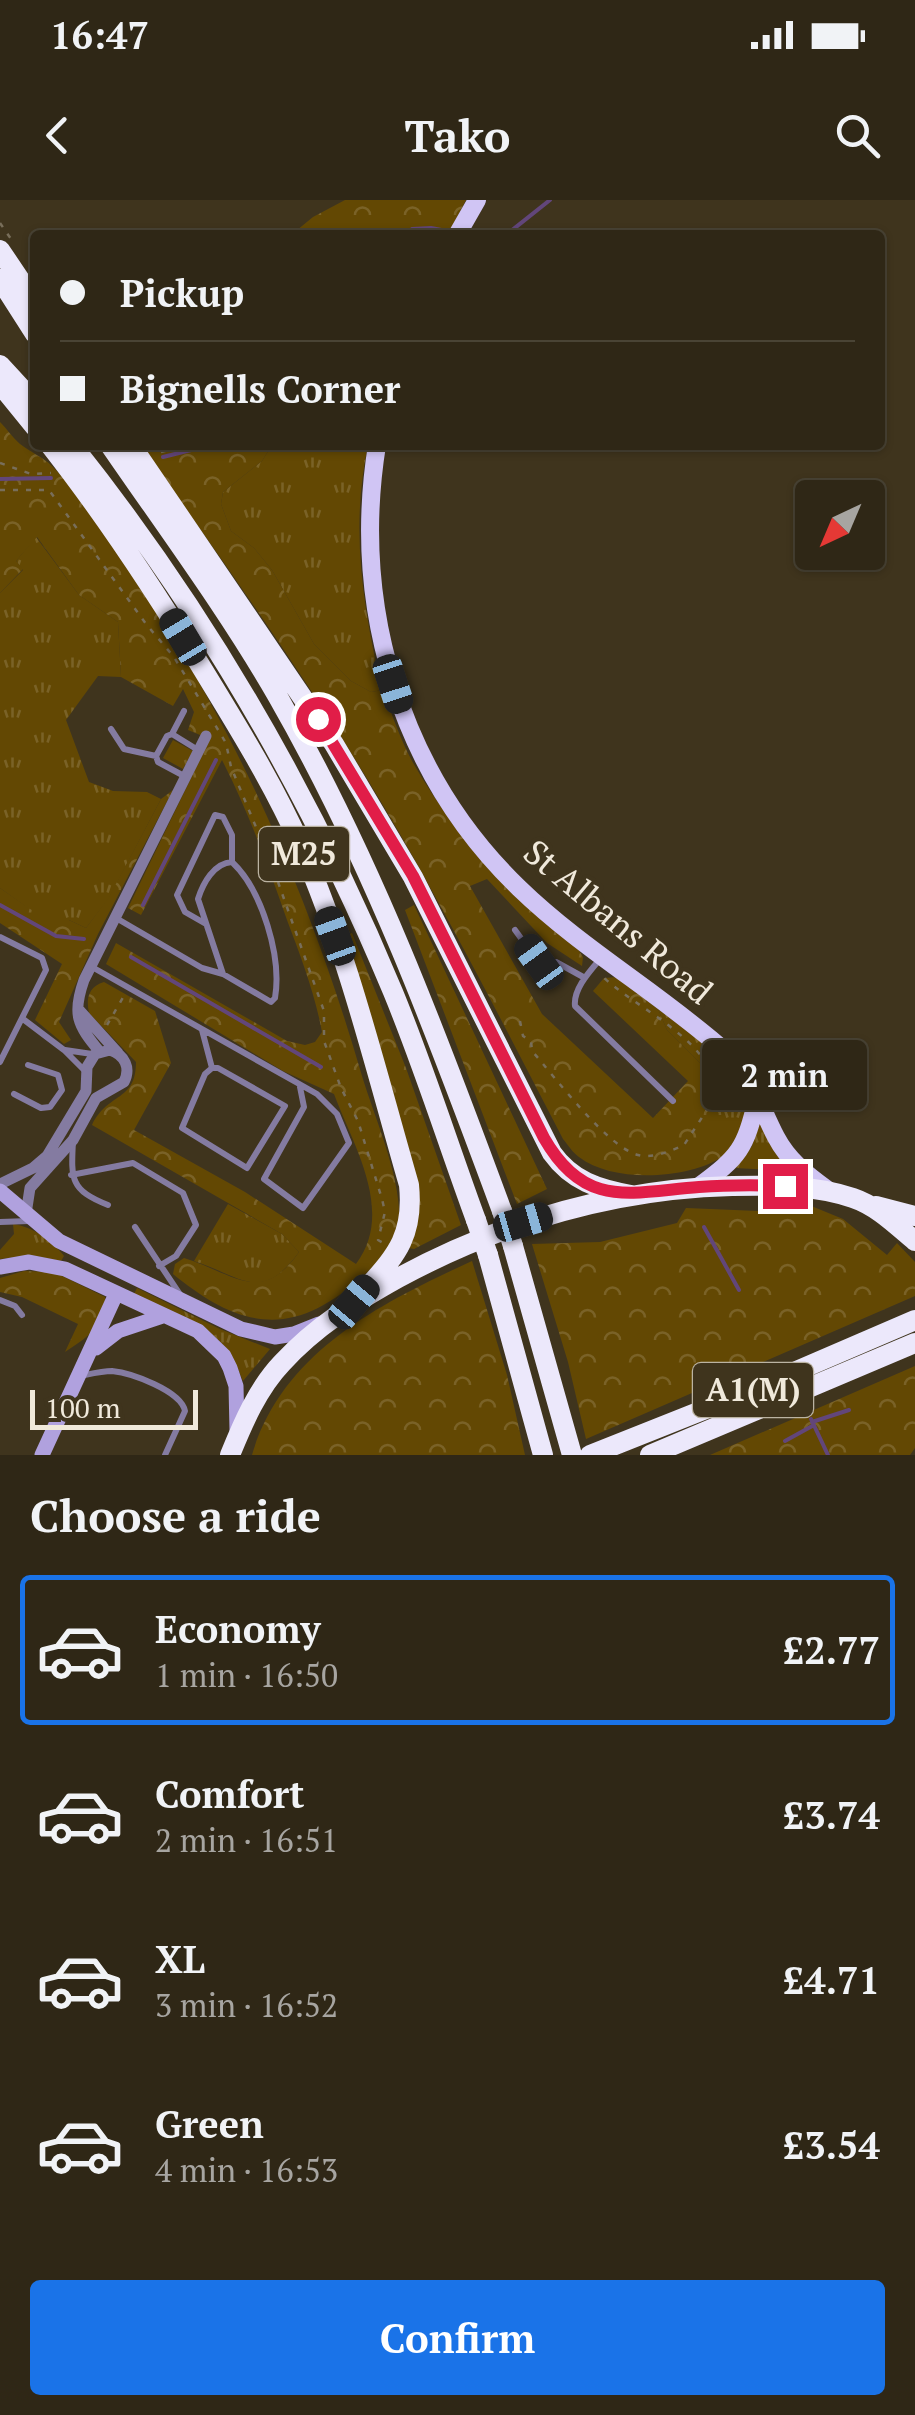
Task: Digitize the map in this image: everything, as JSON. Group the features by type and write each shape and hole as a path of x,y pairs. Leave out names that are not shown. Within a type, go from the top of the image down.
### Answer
{"highway":[{"path":"0,250 30,295"},
{"path":"0,279 30,326"},
{"path":"0,365 30,398"},
{"path":"0,384 30,420"},
{"name":"M25","path":"54,450 166,609 251,748 300,844 330,921 409,1185 411,1203 407,1230 395,1256 354,1302"},
{"name":"M25","path":"76,450 192,607 255,709 321,833 394,995 476,1220 544,1455"},
{"name":"M25","path":"113,450 276,695 336,806 422,995 502,1211 572,1455"},
{"name":"M25","path":"134,450 334,744 413,876 552,1153 581,1181 631,1195"},
{"path":"233,1447 272,1374 328,1320 437,1256 508,1228 570,1208 631,1195 758,1185 832,1193 915,1216"},
{"path":"869,1205 915,1241"},
{"name":"A1(M)","path":"590,1455 741,1396 915,1320"},
{"name":"A1(M)","path":"650,1455 915,1343"}],"main road":[{"path":"460,230 473,207"},
{"name":"St Albans Road","path":"377,450 369,527 371,588 382,651 404,717 437,786 482,848 597,962 728,1053 744,1070 783,1149 808,1176 832,1193"},
{"path":"698,1187 727,1165 742,1147 757,1098"}],"street":[{"path":"98,1053 81,1026 76,1003 206,736"},
{"path":"30,1217 30,1188 73,1140 96,1098 119,1086 126,1076 127,1066 76,1003"},
{"path":"98,1053 118,1053"},
{"path":"98,1053 87,1067 86,1091 48,1156 0,1187 59,1241 241,1329 270,1337 294,1334 328,1320"},
{"path":"88,1076 95,1086 107,1090"},
{"path":"0,1268 28,1262 54,1265 198,1330 224,1356 236,1386 233,1447"},
{"path":"44,1454 116,1294 114,1283 100,1262"},
{"path":"91,1352 118,1330 163,1316"}],"lane":[{"path":"184,711 156,756 158,762 186,777"},
{"path":"111,729 124,749 156,756"},
{"path":"172,734 199,750"},
{"path":"116,918 202,968 223,974 271,1002 275,998 278,965 273,946 246,876 232,862 228,825 223,817 215,815 177,895 185,912 206,924"},
{"path":"223,974 198,907 201,889 224,863 232,862"},
{"path":"514,930 539,962 556,962 585,978"},
{"path":"0,937 42,958 46,970 0,1061"},
{"path":"597,962 574,999 575,1006 673,1101"},
{"path":"92,967 330,1104 349,1143 303,1208 264,1180 304,1107 300,1087"},
{"path":"23,1019 64,1050 88,1076"},
{"path":"202,1030 212,1068"},
{"path":"64,1050 98,1053"},
{"path":"14,1094 41,1108 50,1107 62,1090 58,1075 28,1064"},
{"path":"212,1068 285,1106 248,1168 182,1128 205,1074 212,1068"},
{"path":"73,1140 71,1174 78,1188 108,1206"},
{"path":"71,1174 132,1162 183,1193 196,1225 176,1256 159,1266"},
{"path":"0,1222 30,1217"},
{"path":"135,1227 184,1302"},
{"path":"0,1300 15,1306 22,1315"},
{"path":"80,1376 108,1371 132,1375 178,1398 185,1412 165,1455"}],"path":[{"path":"161,452 170,450"},
{"path":"0,464 31,474 50,473"},
{"path":"0,490 49,490 146,624 174,656 226,743 324,1010 324,1041 358,1121 382,1199 384,1212 378,1240"},
{"path":"520,1021 532,1051 604,1134 644,1156 684,1145 718,1093 707,1064 597,962"},
{"path":"102,1030 129,988"}],"green space":[{"path":"345,200 466,200 451,230 297,230"},
{"path":"0,422 20,444 52,466 74,491 174,640 269,820 342,1010 392,1168 399,1223 389,1248 354,1284 329,1302 298,1316 259,1319 241,1315 206,1298 173,1274 175,1264 184,1258 233,1277 259,1282 272,1278 299,1252 282,1234 92,1125 98,1114 126,1091 135,1075 136,1062 89,1013 89,994 104,982 155,1011 171,1063 134,1130 245,1192 356,1264 367,1244 372,1223 367,1179 334,1094 283,1071 106,964 116,943 287,1041 305,1045 315,1042 322,1032 307,976 272,879 222,760 141,915 128,908 210,739 188,730 194,712 183,689 173,706 121,677 118,622 79,595 37,537 16,561 23,569 0,593"},
{"path":"144,450 269,450 262,461 223,492 221,504 231,531 254,548 272,570 314,644 351,681 371,692 382,690 412,761 465,838 507,884 576,946 583,957 582,966 547,943 487,879 470,886 542,1014 653,1118 688,1081 593,991 604,978 617,977 658,1009 667,1030 707,1070 720,1101 727,1138 719,1151 724,1156 692,1170 631,1175 594,1166 571,1149 390,817 226,566"},
{"path":"269,450 367,450 360,507 361,568 382,690 371,692 351,681 314,644 272,570 254,548 231,531 221,504 223,492 262,461"},
{"path":"36,537 79,595 118,622 121,677 98,676 66,720 89,782 113,791 147,792 161,799 109,898 86,928 69,920 46,921 0,888 0,593 23,570 16,561"},
{"path":"173,740 193,751 183,769 163,758"},
{"path":"173,790 98,934 59,1022 71,1040 64,1044 35,1020 62,964 0,923 0,888 46,920 69,920 86,928 109,897 161,799"},
{"path":"414,905 547,1189 517,1204 405,910"},
{"path":"352,933 406,1068 461,1225 414,1249 409,1248 416,1221 343,937"},
{"path":"658,1009 719,1054 743,1083 749,1100 748,1118 727,1160 719,1151 720,1101 707,1070 667,1030"},
{"path":"759,1120 793,1171 734,1168 752,1146"},
{"path":"762,1203 804,1203 843,1219 887,1255 897,1243 915,1262 915,1296 586,1439 568,1362 532,1244 600,1242 677,1223 686,1208 758,1211"},
{"path":"228,1204 282,1234 299,1252 273,1278 251,1282 194,1261"},
{"path":"13,1224 48,1240 64,1256 61,1261 31,1255 0,1259 0,1250 14,1234"},
{"path":"472,1261 507,1375 525,1455 252,1455 266,1419 286,1387 311,1359 370,1314"},
{"path":"24,1271 54,1272 105,1297 103,1315 94,1330 65,1352 78,1324 22,1297 0,1292 0,1278"},
{"path":"137,1288 270,1349 243,1381 224,1346 212,1334 185,1317 133,1296"},
{"path":"915,1366 915,1448 910,1455 710,1455"}],"waterway":[{"path":"512,230 550,200"},
{"path":"411,230 442,230"},
{"path":"163,457 191,450"},
{"path":"0,479 51,478"},
{"path":"143,905 216,760"},
{"path":"0,905 56,936 84,939"},
{"path":"131,957 321,1067"},
{"path":"704,1227 739,1290"},
{"path":"812,1422 849,1410"},
{"path":"811,1419 828,1455"},
{"path":"785,1441 814,1425"}],"route":[{"path":"318,719 413,876 544,1138 565,1169 581,1181 631,1195 698,1187 785,1186"}]}
